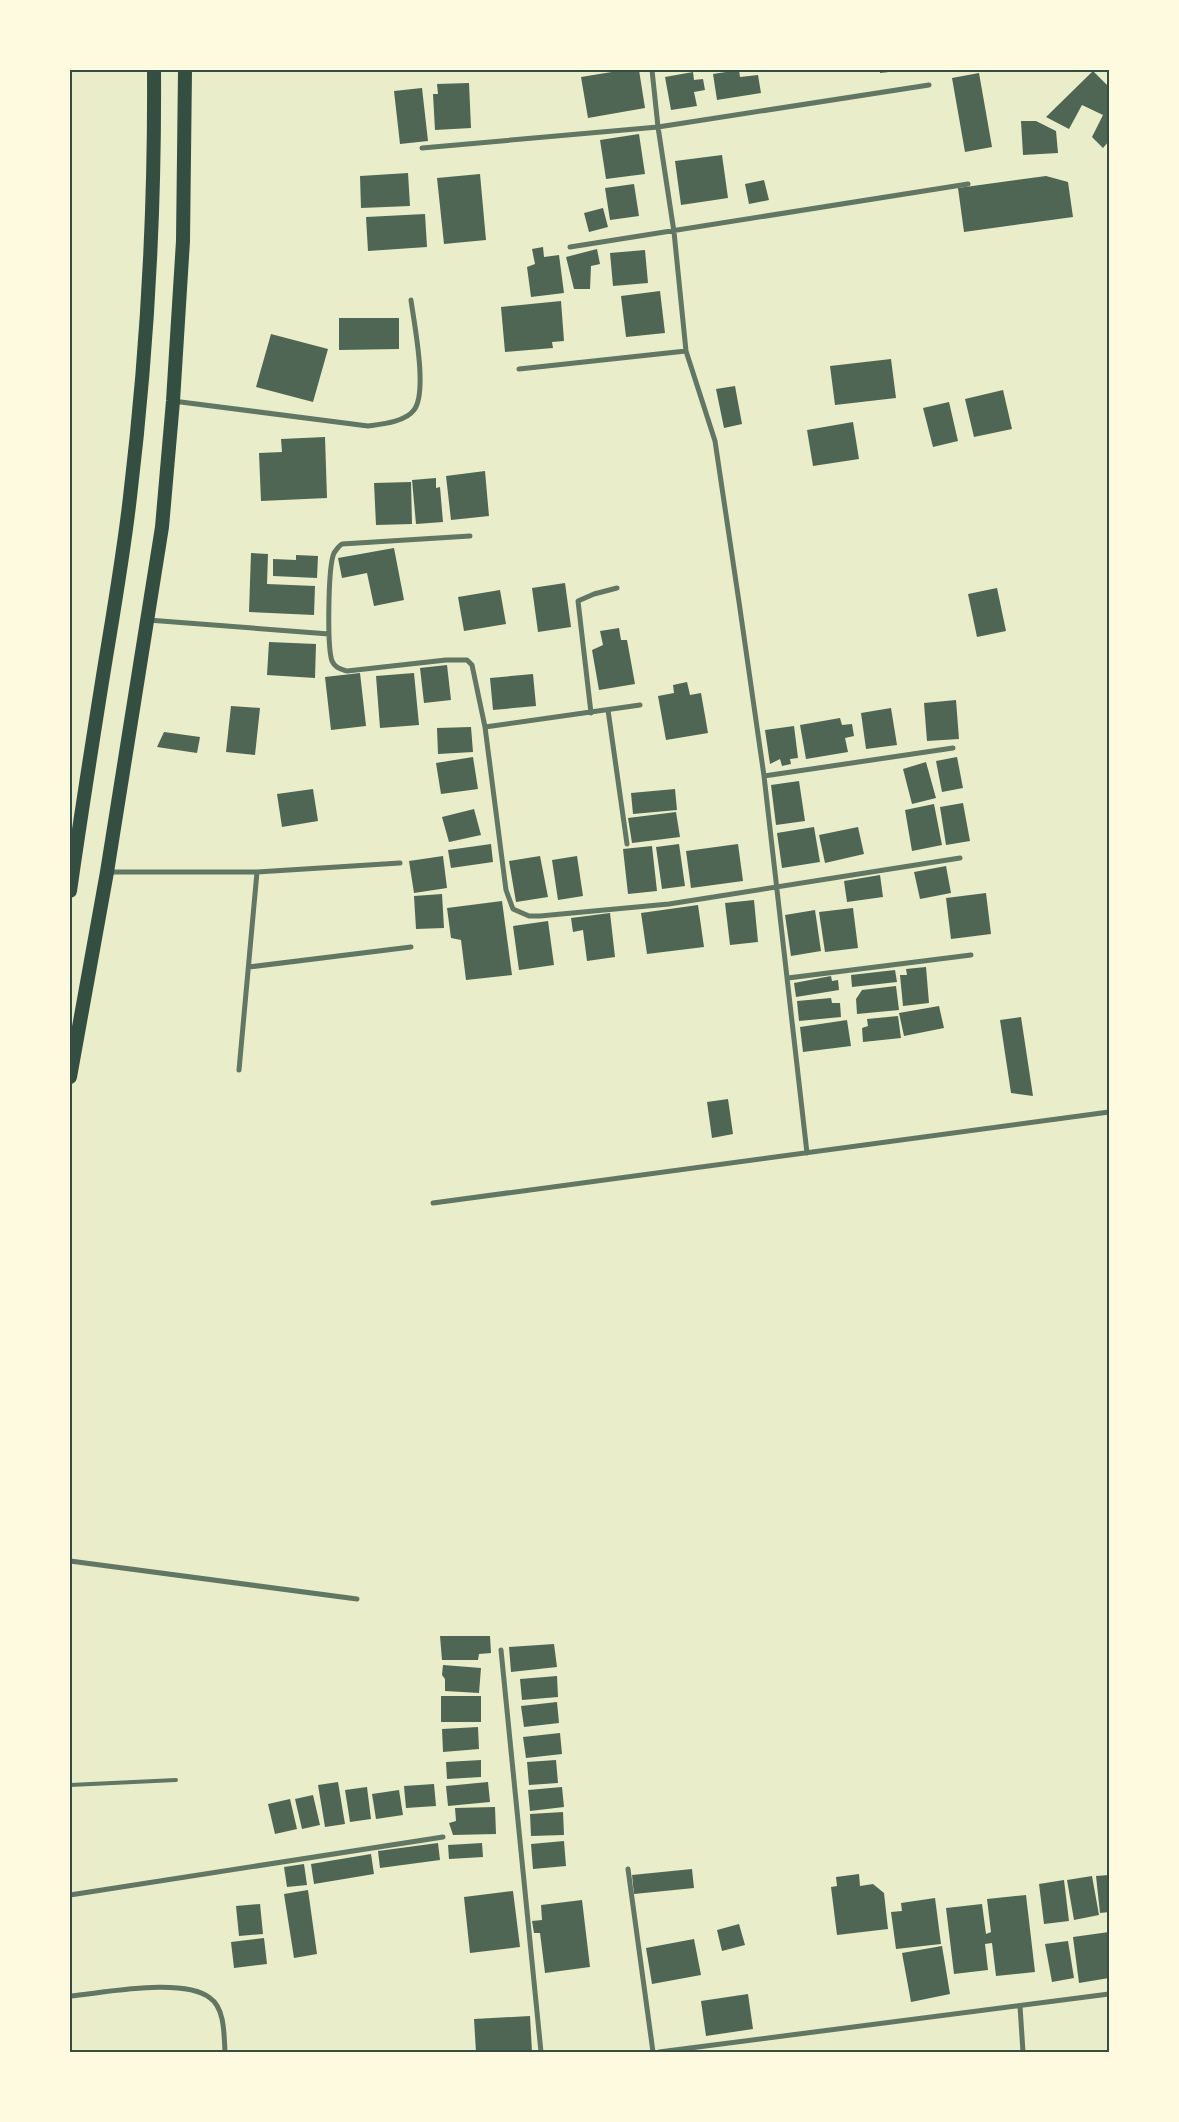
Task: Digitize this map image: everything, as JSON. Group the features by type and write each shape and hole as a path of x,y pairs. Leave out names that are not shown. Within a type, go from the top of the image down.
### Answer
{"highway":[{"path":"70,891 124,544 142,384 151,257 155,151 154,70"},
{"path":"70,1077 107,872 162,526 173,401 183,241 185,70"}],"street":[{"path":"652,70 658,127 674,232 686,351 692,375 710,424 719,465 764,776 775,886 788,978 807,1153"},
{"path":"422,148 658,127 929,85"},
{"path":"570,247 968,184"},
{"path":"173,401 368,426 388,423 403,417 414,410 420,396 420,372 411,300"},
{"path":"518,369 686,351"},
{"path":"470,536 342,544 334,553 331,567 329,634 332,661 337,668 347,671 446,660 467,660 472,665 485,727 506,890 513,909 520,913 540,916 669,904 960,858"},
{"path":"591,713 578,601 594,594 617,588"},
{"path":"148,620 329,634"},
{"path":"485,727 640,705"},
{"path":"608,710 627,844"},
{"path":"764,776 953,748"},
{"path":"107,872 257,872 400,863"},
{"path":"239,1070 257,872"},
{"path":"249,967 411,947"},
{"path":"788,978 971,955"},
{"path":"433,1203 1109,1112"},
{"path":"70,1562 357,1599"},
{"path":"502,1650 541,2052"},
{"path":"70,1896 443,1837"},
{"path":"628,1869 653,2052"},
{"path":"70,1996 160,1987 183,1988 196,1991 212,1998 220,2012 225,2052"},
{"path":"659,2052 1109,1994"},
{"path":"1020,2006 1023,2052"}],"lane":[{"path":"70,1785 176,1780"}],"building":[{"path":"624,70 639,70 645,108 588,118 581,77"},
{"path":"739,70 740,77 758,75 761,93 717,100 713,74"},
{"path":"880,70 898,70 898,71 880,73"},
{"path":"1093,71 1109,87 1109,141 1103,148 1092,137 1103,115 1082,105 1069,129 1046,117"},
{"path":"693,72 694,80 703,79 705,90 694,92 697,106 671,110 665,77"},
{"path":"979,73 992,147 965,152 952,78"},
{"path":"469,83 471,128 435,130 433,94 438,94 437,84"},
{"path":"422,88 428,141 400,144 394,91"},
{"path":"1021,121 1036,121 1056,131 1058,153 1023,155"},
{"path":"639,134 645,174 606,179 600,140"},
{"path":"722,155 728,198 681,205 675,161"},
{"path":"408,173 410,206 361,208 360,176"},
{"path":"480,174 486,240 444,244 437,178"},
{"path":"1046,176 1068,182 1073,217 964,232 958,188"},
{"path":"764,180 769,200 749,204 745,184"},
{"path":"634,184 639,216 610,220 605,188"},
{"path":"603,208 608,227 589,232 584,213"},
{"path":"425,214 427,247 368,251 366,217"},
{"path":"543,247 544,257 559,255 564,293 531,297 527,267 535,264 532,249"},
{"path":"597,249 600,264 591,266 590,289 574,289 566,257"},
{"path":"645,250 648,283 613,286 610,253"},
{"path":"660,291 665,333 626,337 621,296"},
{"path":"561,301 564,341 552,342 553,348 505,352 501,307"},
{"path":"339,318 399,318 399,349 339,350"},
{"path":"271,334 328,349 313,402 256,387"},
{"path":"891,359 896,398 835,405 830,366"},
{"path":"735,386 742,424 724,428 716,389"},
{"path":"1003,390 1012,429 974,437 965,399"},
{"path":"949,402 958,441 933,447 923,408"},
{"path":"853,422 859,459 813,466 807,430"},
{"path":"325,437 327,498 261,501 259,453 282,452 281,439"},
{"path":"485,471 489,516 451,520 446,476"},
{"path":"436,478 436,488 440,487 443,522 416,524 412,480"},
{"path":"411,482 412,524 376,525 374,483"},
{"path":"394,548 404,600 374,606 367,573 342,578 338,558"},
{"path":"251,553 268,554 267,584 315,586 314,615 249,612"},
{"path":"296,555 318,556 317,578 273,576 273,559 296,560"},
{"path":"565,583 571,627 538,632 532,588"},
{"path":"997,588 1006,631 977,637 968,594"},
{"path":"500,590 506,624 464,631 458,597"},
{"path":"619,628 621,640 627,640 635,684 599,690 592,650 603,645 600,631"},
{"path":"269,642 316,644 315,678 267,675"},
{"path":"447,665 451,700 424,703 420,668"},
{"path":"360,673 366,726 331,730 325,677"},
{"path":"414,673 419,725 380,728 376,676"},
{"path":"533,674 536,706 493,710 490,678"},
{"path":"687,682 690,695 701,693 708,733 666,740 658,696 674,693 673,685"},
{"path":"956,700 959,739 927,741 924,703"},
{"path":"231,706 260,708 255,755 226,752"},
{"path":"891,708 897,745 866,749 861,713"},
{"path":"840,718 842,725 852,724 854,736 845,738 848,752 806,759 800,725"},
{"path":"794,726 798,758 790,759 791,764 782,766 780,759 770,764 765,730"},
{"path":"471,727 473,752 438,754 437,728"},
{"path":"164,732 200,737 197,753 157,747"},
{"path":"473,757 478,789 441,794 436,763"},
{"path":"957,757 963,788 942,792 936,761"},
{"path":"926,762 936,798 912,804 903,769"},
{"path":"799,781 805,821 776,825 771,785"},
{"path":"313,789 318,821 282,827 277,794"},
{"path":"675,789 677,810 633,814 631,793"},
{"path":"963,803 970,841 946,845 940,807"},
{"path":"934,804 942,845 912,851 905,810"},
{"path":"474,809 481,835 449,842 442,817"},
{"path":"676,812 680,837 632,843 628,818"},
{"path":"814,827 820,862 782,868 777,833"},
{"path":"858,827 864,854 825,863 819,835"},
{"path":"491,844 493,862 451,868 448,850"},
{"path":"679,844 685,886 662,889 656,847"},
{"path":"738,844 743,881 691,888 686,851"},
{"path":"652,846 657,891 628,894 623,849"},
{"path":"443,856 447,888 414,893 409,861"},
{"path":"540,856 548,897 516,902 509,861"},
{"path":"577,856 583,896 558,900 552,860"},
{"path":"946,866 951,893 920,899 914,872"},
{"path":"880,875 883,897 847,902 844,881"},
{"path":"986,893 991,934 951,939 946,898"},
{"path":"442,894 444,928 416,929 414,896"},
{"path":"754,900 758,942 730,945 725,903"},
{"path":"502,901 512,975 466,980 461,940 451,938 447,908"},
{"path":"698,905 704,947 647,954 641,913"},
{"path":"853,908 858,948 825,952 819,912"},
{"path":"815,910 821,951 791,956 785,915"},
{"path":"610,913 615,957 587,961 583,930 573,932 571,918"},
{"path":"548,921 554,965 519,970 513,926"},
{"path":"926,967 929,1003 903,1006 900,975 907,975 906,969"},
{"path":"895,970 897,982 852,987 851,975"},
{"path":"831,976 832,981 838,980 839,990 796,997 794,983"},
{"path":"896,986 899,1010 857,1014 856,999 862,990"},
{"path":"831,998 832,1003 840,1003 841,1017 799,1021 797,1001"},
{"path":"939,1006 944,1028 904,1036 899,1013"},
{"path":"898,1016 901,1038 863,1042 862,1028 868,1026 867,1019"},
{"path":"1021,1017 1033,1096 1011,1093 1000,1020"},
{"path":"847,1020 851,1046 803,1052 800,1027"},
{"path":"728,1099 733,1134 712,1138 707,1102"},
{"path":"440,1636 490,1636 491,1653 479,1654 478,1660 442,1660"},
{"path":"554,1644 557,1667 511,1672 509,1647"},
{"path":"443,1665 481,1668 479,1693 445,1691 445,1679 442,1675"},
{"path":"557,1676 558,1697 522,1700 520,1679"},
{"path":"441,1696 481,1696 481,1722 441,1722"},
{"path":"557,1702 559,1723 524,1727 521,1706"},
{"path":"478,1727 479,1749 443,1752 442,1729"},
{"path":"560,1733 562,1754 526,1758 523,1737"},
{"path":"481,1760 481,1777 447,1779 446,1762"},
{"path":"556,1760 558,1783 529,1785 527,1762"},
{"path":"338,1782 345,1824 325,1827 318,1785"},
{"path":"488,1782 490,1802 448,1806 446,1786"},
{"path":"434,1784 436,1806 406,1808 404,1786"},
{"path":"367,1787 371,1819 350,1822 345,1790"},
{"path":"562,1787 564,1807 530,1811 528,1790"},
{"path":"399,1790 403,1815 376,1819 372,1794"},
{"path":"313,1795 320,1825 302,1829 295,1799"},
{"path":"290,1799 297,1829 275,1834 268,1804"},
{"path":"495,1807 496,1834 453,1835 449,1823 456,1821 455,1808"},
{"path":"563,1812 564,1835 531,1836 530,1814"},
{"path":"564,1841 566,1866 533,1869 531,1844"},
{"path":"438,1843 440,1860 380,1868 378,1851"},
{"path":"482,1843 483,1857 449,1859 448,1845"},
{"path":"371,1854 374,1874 314,1884 311,1864"},
{"path":"304,1864 307,1885 287,1887 284,1867"},
{"path":"692,1869 694,1888 634,1894 632,1875"},
{"path":"859,1874 860,1886 873,1884 884,1893 888,1929 837,1935 831,1887 837,1886 836,1877"},
{"path":"1109,1875 1109,1912 1100,1913 1096,1876"},
{"path":"1092,1876 1099,1915 1074,1920 1067,1880"},
{"path":"1064,1880 1069,1921 1044,1924 1039,1884"},
{"path":"308,1890 317,1954 294,1958 284,1894"},
{"path":"513,1891 520,1947 470,1953 464,1897"},
{"path":"1026,1895 1035,1972 996,1976 992,1943 985,1944 988,1970 954,1974 946,1908 982,1904 986,1934 991,1932 987,1899"},
{"path":"935,1898 941,1944 896,1949 891,1912 902,1911 901,1903"},
{"path":"582,1900 590,1967 545,1973 540,1933 534,1933 532,1921 542,1920 541,1905"},
{"path":"260,1904 263,1934 239,1936 236,1906"},
{"path":"739,1924 745,1945 722,1951 717,1930"},
{"path":"1109,1932 1109,1978 1079,1983 1073,1937"},
{"path":"264,1938 267,1964 234,1968 231,1942"},
{"path":"694,1939 701,1975 652,1984 646,1948"},
{"path":"1068,1941 1074,1978 1052,1982 1045,1944"},
{"path":"942,1946 950,1994 911,2002 902,1953"},
{"path":"748,1994 753,2029 706,2036 701,2001"},
{"path":"530,2016 532,2052 476,2052 474,2019"}]}
